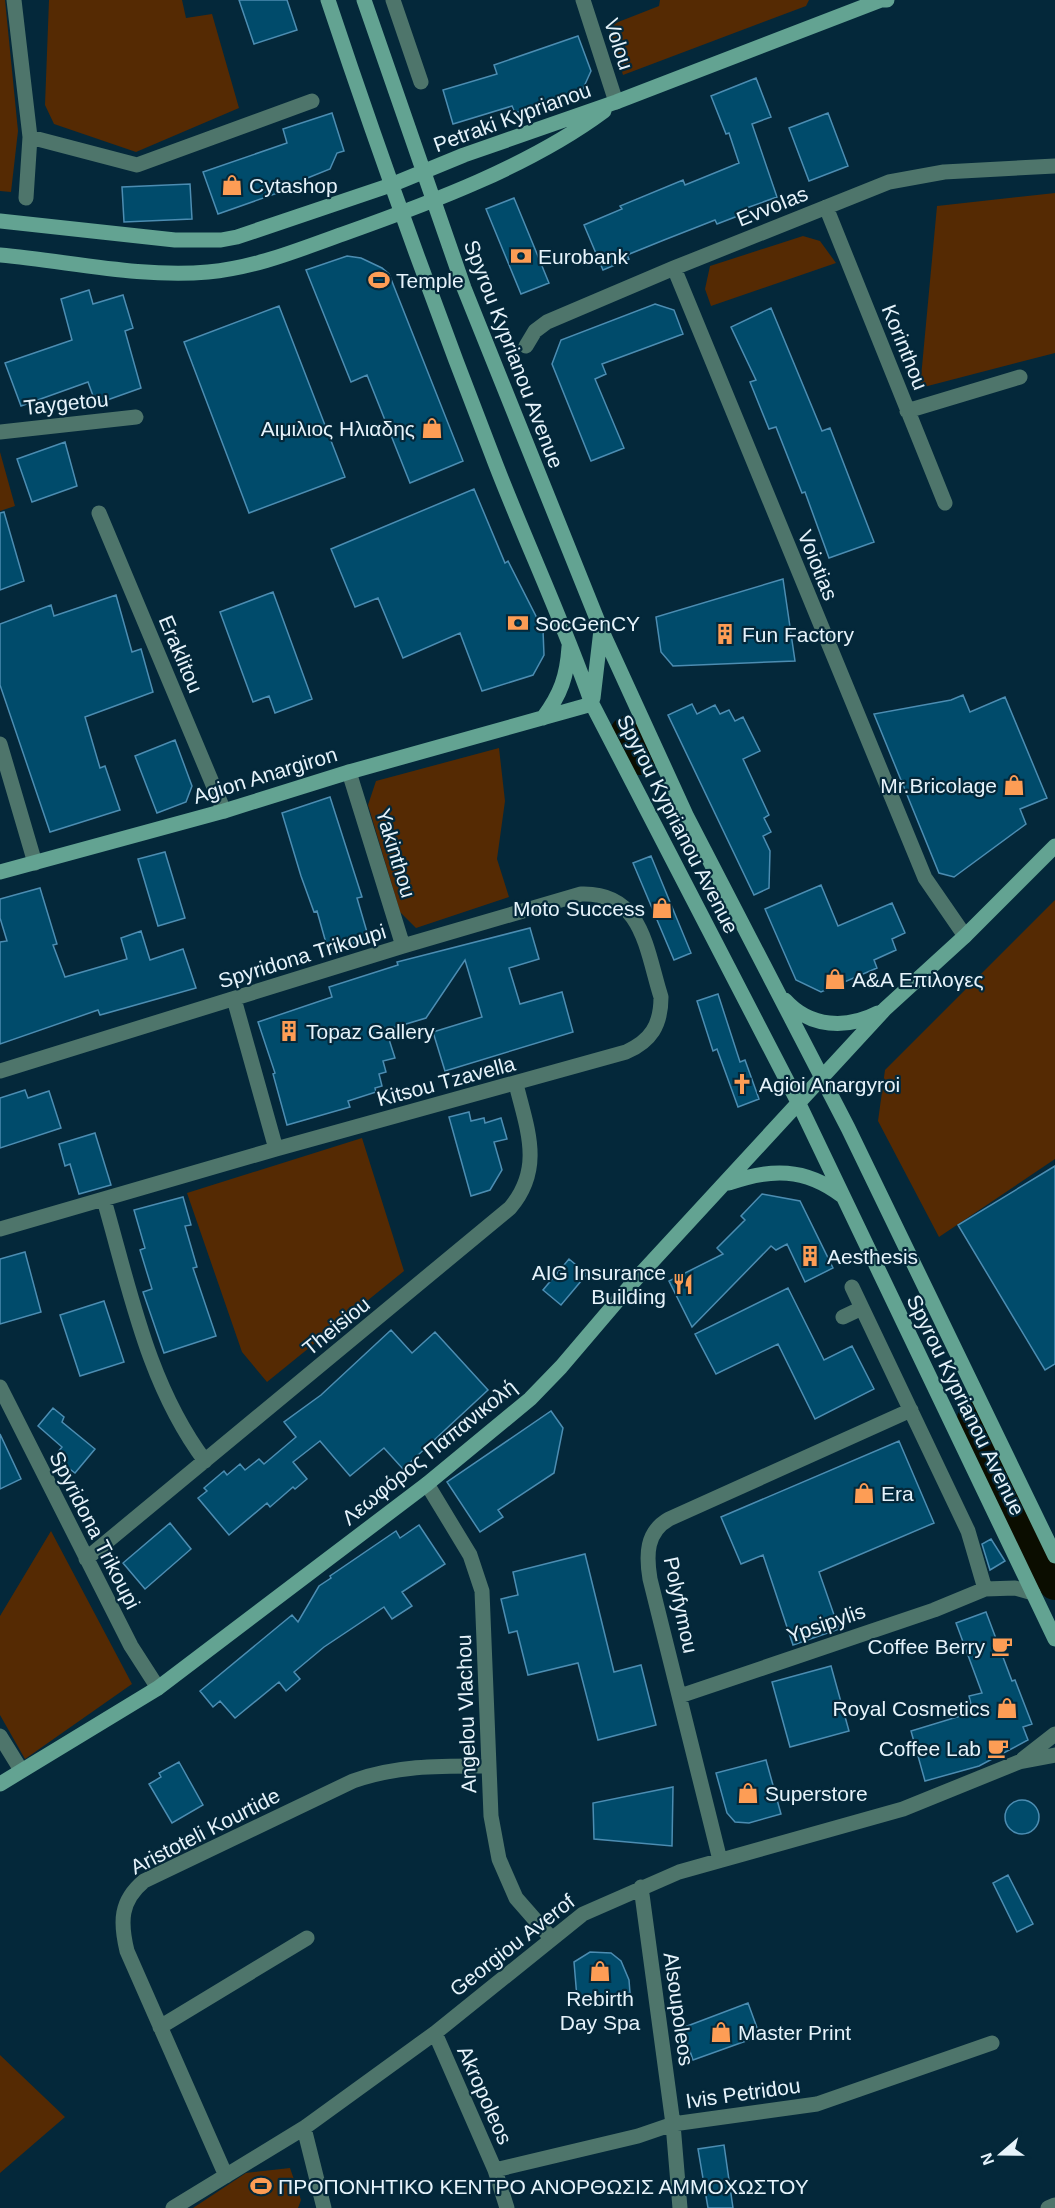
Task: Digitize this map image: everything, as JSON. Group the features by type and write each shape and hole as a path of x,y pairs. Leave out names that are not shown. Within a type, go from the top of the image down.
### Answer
{"main road":[{"name":"Spyrou Kyprianou Avenue","path":"328,0 391,184 496,466 570,640 592,704 800,1104 1055,1639"},
{"name":"Spyrou Kyprianou Avenue","path":"364,0 422,172 528,453 601,629 687,816 823,1079 1055,1556"},
{"name":"Petraki Kyprianou","path":"0,221 175,240 221,240 264,230 616,102 880,0 887,0"},
{"name":"Petraki Kyprianou","path":"0,255 160,272 229,270 272,260 433,200 570,136 616,102"},
{"path":"592,704 601,629"},
{"path":"543,718 558,698 564,685 570,640"},
{"name":"Agion Anargiron","path":"0,872 224,811 349,772 592,704"},
{"path":"779,993 790,1006 805,1015 830,1024 857,1022 885,1009 966,936 1055,846"},
{"name":"Λεωφόρος Παπανικολή","path":"0,1784 158,1688 428,1484 530,1399 885,1009"},
{"path":"724,1184 758,1174 801,1174 817,1179 844,1197"}],"street":[{"path":"14,0 30,137 26,198"},
{"path":"393,0 421,82"},
{"name":"Volou","path":"583,0 616,102"},
{"path":"30,137 136,165 312,101"},
{"name":"EvvoIas","path":"526,346 541,325 889,182 933,174 1055,166"},
{"name":"Korinthou","path":"826,207 945,503"},
{"name":"Voiotias","path":"675,268 924,878 966,936"},
{"path":"907,411 1020,377"},
{"name":"Taygetou","path":"0,432 136,417"},
{"name":"Eraklitou","path":"99,513 224,811"},
{"path":"0,744 35,863"},
{"name":"Yakinthou","path":"349,772 403,946"},
{"name":"Spyridona Trikoupi","path":"0,1071 403,946 581,894 595,894 618,901"},
{"name":"Kitsou Tzavella","path":"0,1229 276,1149 626,1052 646,1041 654,1031 661,1009 660,997 639,926 628,909 618,901"},
{"path":"234,999 276,1149"},
{"name":"Theisiou","path":"86,1559 500,1218 519,1198 530,1171 531,1147 516,1084"},
{"path":"104,1200 154,1373 182,1430 204,1461"},
{"path":"852,1287 968,1531 985,1589"},
{"path":"843,1317 862,1308"},
{"name":"Spyridona Trikoupi","path":"0,1387 131,1646 158,1688"},
{"name":"Polyfymou","path":"720,1860 650,1579 648,1550 655,1530 669,1519 910,1410"},
{"name":"Angelou Vlachou","path":"428,1484 464,1543 479,1580 483,1602 493,1833 502,1871 516,1898 551,1938"},
{"name":"Ypsipylis","path":"681,1696 934,1610 985,1589 1015,1588 1033,1593"},
{"name":"Georgiou Averof","path":"1019,1762 1055,1734"},
{"path":"0,1736 21,1770"},
{"name":"Georgiou Averof","path":"173,2208 304,2128 435,2033 583,1914 641,1887 720,1860 903,1809 1019,1762 1055,1755"},
{"name":"Aristoteli Kourtide","path":"226,2176 127,1951 122,1932 122,1912 131,1892 144,1881 352,1781 380,1771 416,1766 489,1766"},
{"name":"Alsoupoleos","path":"641,1887 673,2124 680,2208"},
{"path":"160,2026 307,1938"},
{"name":"Akropoleos","path":"435,2033 495,2170 507,2208"},
{"name":"Ivis Petridou","path":"495,2170 638,2136 673,2124 817,2104 992,2043"},
{"path":"304,2128 324,2208"},
{"path":"1048,2208 1055,2205"}],"shaded area":[{"path":"0,0 5,0 18,131 11,192 0,191"},
{"path":"49,0 182,0 186,18 212,14 239,108 136,152 54,124 45,105"},
{"path":"660,0 809,0 806,6 623,75 608,26 659,6"},
{"path":"1055,193 1055,353 920,388 937,206"},
{"path":"803,236 820,241 836,263 711,306 705,289 710,266"},
{"path":"0,452 15,506 0,511"},
{"path":"499,748 505,801 497,859 509,897 416,928 400,912 368,805 376,781"},
{"path":"1055,900 1055,1159 939,1237 878,1121 885,1070"},
{"path":"362,1138 404,1271 267,1382 242,1352 187,1193"},
{"path":"51,1531 132,1684 25,1759 0,1715 0,1616"},
{"path":"0,2055 65,2117 0,2173"},
{"name":"ΠΡΟΠΟΝΗΤΙΚΟ ΚΕΝΤΡΟ ΑΝΟΡΘΩΣΙΣ ΑΜΜΟΧΩΣΤΟΥ","path":"290,2168 301,2200 298,2208 193,2208 246,2173"}],"building":[{"path":"239,0 287,0 297,30 254,44"},
{"path":"578,36 591,71 582,91 515,113 512,106 453,124 443,90 497,74 494,65"},
{"path":"756,78 771,117 752,124 777,197 741,210 743,214 717,224 715,220 627,255 629,259 603,270 584,225 622,209 620,206 683,180 685,185 739,163 729,133 726,134 711,96"},
{"path":"332,113 344,151 337,153 330,169 305,179 306,183 218,214 203,172 287,143 283,129"},
{"path":"828,113 848,166 809,181 789,128"},
{"path":"190,184 192,219 124,222 122,187"},
{"name":"Eurobank","path":"514,198 549,283 521,294 486,209"},
{"path":"347,256 361,258 389,274 463,461 410,483 367,375 351,382 306,270"},
{"path":"89,290 93,304 123,295 133,328 125,331 141,388 96,404 88,382 21,406 5,363 72,340 61,299"},
{"path":"655,304 674,310 683,334 602,364 606,374 595,379 624,448 591,461 552,364 561,340"},
{"path":"279,306 345,477 249,513 184,342"},
{"path":"771,308 822,431 830,428 874,542 829,558 805,492 802,493 776,427 769,429 750,382 756,380 731,327"},
{"path":"65,442 77,486 32,502 17,459"},
{"path":"474,489 505,563 508,561 543,630 544,655 533,675 482,691 460,633 403,658 378,598 355,607 331,549"},
{"path":"4,512 24,581 0,590 0,513"},
{"name":"Fun Factory","path":"783,579 795,661 673,666 661,652 656,617"},
{"path":"273,592 312,699 275,713 269,696 253,702 220,612"},
{"path":"116,595 132,652 141,649 153,692 85,717 100,768 105,766 120,810 50,832 0,685 0,624 51,605 54,616"},
{"path":"963,695 970,712 1005,697 1047,798 1020,809 1026,824 954,877 939,873 874,714 951,700"},
{"path":"692,704 697,714 715,705 720,714 729,710 735,721 743,717 760,751 743,759 769,815 764,818 771,832 763,836 770,851 769,888 754,895 668,715"},
{"path":"175,740 192,786 186,802 157,813 135,756"},
{"path":"330,797 362,897 357,898 369,939 328,950 317,911 314,912 301,876 282,813"},
{"path":"165,852 185,918 158,926 138,859"},
{"name":"Moto Success","path":"651,856 691,953 674,960 633,863"},
{"path":"821,885 838,926 892,903 905,933 892,939 896,950 874,960 877,968 821,992 796,980 765,909"},
{"path":"40,888 57,944 53,945 65,977 127,959 121,938 141,931 150,960 183,949 196,988 100,1015 98,1010 0,1044 0,942 7,941 0,918 0,899"},
{"path":"530,928 539,959 509,968 520,1004 562,992 573,1032 445,1071 433,1032 482,1017 465,960 426,1018 386,1030 395,1058 383,1061 386,1072 379,1074 382,1086 375,1088 376,1092 348,1101 350,1107 287,1125 273,1074 275,1073 258,1022 332,997 329,987 398,965 397,962"},
{"path":"718,994 740,1062 745,1060 759,1099 738,1107 717,1049 713,1051 697,1001"},
{"path":"25,1090 28,1098 49,1091 61,1128 0,1148 0,1098"},
{"path":"469,1112 471,1121 484,1118 485,1123 501,1118 507,1139 494,1142 502,1170 490,1190 471,1196 449,1117"},
{"path":"95,1133 111,1185 79,1194 70,1164 65,1166 59,1144"},
{"path":"1055,1166 1055,1364 1045,1370 958,1225"},
{"path":"762,1194 800,1201 833,1268 805,1282 787,1244 776,1250 771,1246 692,1327 669,1281 723,1254 717,1248 745,1220 741,1216"},
{"path":"183,1197 191,1225 185,1226 197,1267 193,1268 216,1336 164,1353 143,1292 152,1289 140,1250 145,1248 134,1210"},
{"path":"25,1252 41,1312 0,1324 0,1259"},
{"path":"569,1259 587,1274 561,1305 543,1290"},
{"path":"788,1288 824,1360 852,1346 874,1389 815,1419 778,1344 716,1374 695,1334"},
{"path":"104,1301 124,1362 80,1376 60,1315"},
{"path":"391,1330 412,1353 435,1332 488,1390 403,1469 384,1448 350,1476 320,1441 293,1462 307,1479 295,1489 293,1487 270,1507 267,1503 229,1535 198,1498 207,1491 204,1488 224,1471 227,1475 240,1464 245,1470 259,1459 264,1464 296,1437 284,1422 321,1395"},
{"path":"53,1408 64,1417 62,1422 95,1449 75,1473 54,1457 62,1447 38,1426"},
{"path":"551,1411 563,1428 554,1473 498,1510 503,1517 480,1532 447,1482"},
{"path":"0,1434 21,1479 0,1489"},
{"path":"899,1441 934,1523 819,1572 839,1629 793,1645 763,1555 741,1564 721,1517"},
{"path":"170,1523 191,1549 145,1589 123,1563"},
{"path":"419,1525 445,1564 402,1592 412,1606 392,1619 384,1607 324,1647 294,1672 300,1679 286,1691 279,1682 235,1718 220,1701 213,1707 200,1691 292,1615 298,1622 319,1586 331,1578 330,1576 396,1531 400,1538"},
{"path":"991,1539 1005,1561 990,1570 982,1544"},
{"path":"585,1554 614,1672 641,1665 656,1725 598,1740 578,1663 528,1675 517,1631 509,1633 501,1599 518,1595 513,1572"},
{"path":"986,1612 1012,1681 1015,1680 1032,1724 1023,1727 1028,1740 979,1766 925,1781 911,1731 967,1714 966,1711 972,1708 969,1696 982,1693 956,1623"},
{"path":"831,1666 849,1731 790,1747 772,1682"},
{"name":"Superstore","path":"766,1760 781,1814 749,1823 735,1822 727,1813 716,1773"},
{"path":"179,1762 203,1805 172,1823 149,1784 161,1777 159,1773"},
{"path":"673,1787 672,1846 594,1839 593,1803"},
{"path":"1022,1800 1034,1805 1039,1817 1034,1829 1022,1834 1010,1829 1005,1817 1010,1805"},
{"path":"1008,1875 1033,1924 1017,1932 993,1883"},
{"name":"Rebirth Day Spa","path":"590,1952 611,1953 621,1961 629,1980 630,1993 577,1998 574,1962"},
{"name":"Master Print","path":"748,2003 760,2036 693,2060 682,2028"},
{"path":"724,2145 733,2208 708,2208 698,2149"}],"waterway":[{"path":"627,733 640,758"},
{"path":"974,1419 1055,1583"}],"place":[{"name":"Cytashop","path":"232,185"},
{"name":"Eurobank","path":"521,256"},
{"name":"Temple","path":"379,280"},
{"name":"Αιμιλιος Ηλιαδης","path":"432,428"},
{"name":"SocGenCY","path":"518,623"},
{"name":"Fun Factory","path":"725,634"},
{"name":"Mr.Bricolage","path":"1014,785"},
{"name":"Moto Success","path":"662,908"},
{"name":"Α&Α Επιλογες","path":"835,979"},
{"name":"Topaz Gallery","path":"289,1031"},
{"name":"Agioi Anargyroi","path":"742,1084"},
{"name":"Aesthesis","path":"810,1256"},
{"name":"AIG Insurance Building","path":"683,1284"},
{"name":"Era","path":"864,1493"},
{"name":"Coffee Berry","path":"1002,1646"},
{"name":"Royal Cosmetics","path":"1007,1708"},
{"name":"Coffee Lab","path":"998,1748"},
{"name":"Superstore","path":"748,1793"},
{"name":"Rebirth Day Spa","path":"600,1971"},
{"name":"Master Print","path":"721,2032"},
{"name":"ΠΡΟΠΟΝΗΤΙΚΟ ΚΕΝΤΡΟ ΑΝΟΡΘΩΣΙΣ ΑΜΜΟΧΩΣΤΟΥ","path":"261,2186"}]}
